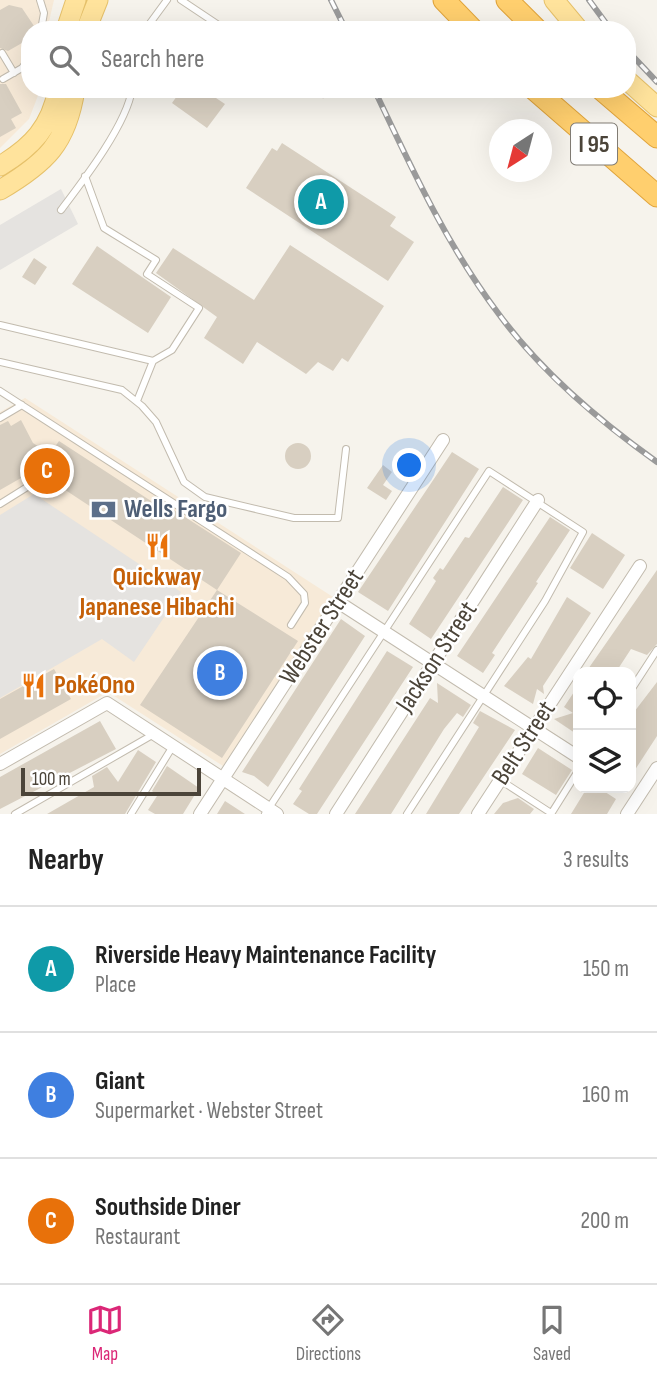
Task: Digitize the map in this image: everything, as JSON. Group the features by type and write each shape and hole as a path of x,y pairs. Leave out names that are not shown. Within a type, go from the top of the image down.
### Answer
{"highway":[{"path":"444,0 464,21"},
{"path":"507,0 528,21"},
{"name":"I 95","path":"544,98 657,196"},
{"name":"I 95","path":"612,98 657,137"},
{"path":"620,174 657,213"}],"main road":[{"path":"69,21 76,0"},
{"path":"90,21 98,0"},
{"path":"554,0 572,21"},
{"path":"636,88 657,107"},
{"path":"0,166 19,155 38,137 52,114 56,98"},
{"path":"0,190 32,170 57,144 69,118 73,98"}],"street":[{"name":"Webster Street","path":"200,814 443,440"},
{"name":"Jackson Street","path":"336,814 538,500"},
{"name":"Belt Street","path":"579,667 640,566"},
{"path":"338,602 573,754"},
{"name":"Belt Street","path":"478,814 534,729 573,677"},
{"path":"0,764 107,703 270,812"},
{"path":"627,814 657,768"}],"lane":[{"path":"40,0 44,13 43,21"},
{"path":"152,21 167,0"},
{"path":"181,0 212,21"},
{"path":"2,53 14,73"},
{"path":"3,79 21,66"},
{"path":"61,210 129,105 130,98"},
{"path":"85,176 104,228 156,260 147,274 199,308 172,350 153,361 136,401"},
{"path":"0,325 153,361"},
{"path":"0,362 122,390 136,401 160,428 184,482 205,497 294,518 338,518 346,449"},
{"path":"0,391 288,577 304,594 305,603 291,625"},
{"path":"0,418 22,405"},
{"path":"270,812 489,471 538,500 583,532 545,601 407,814"},
{"path":"0,504 32,484"},
{"path":"636,682 657,650"},
{"path":"15,814 154,734"},
{"path":"131,814 173,747"},
{"path":"500,780 551,813 573,779"}],"shaded area":[{"path":"0,0 54,0 49,21 21,21 21,98 37,98 29,119 0,148"},
{"path":"61,189 78,224 0,270 0,225"},
{"path":"25,398 333,597 223,766 108,692 0,754 0,412"},
{"path":"34,494 181,592 134,662 102,639 0,698 0,515"}],"building":[{"path":"9,5 22,8 31,21 21,21 21,44 8,51 0,48 0,10"},
{"path":"0,84 6,84 22,113 11,119 16,128 0,137"},
{"path":"176,98 216,98 225,104 207,128 172,103"},
{"path":"282,143 396,217 390,226 414,242 388,281 246,188 272,148 277,151"},
{"path":"290,245 384,306 348,362 342,358 333,371 318,362 306,374 257,342 243,364 204,338 217,317 156,273 173,248 254,300"},
{"path":"97,246 171,297 148,333 72,284"},
{"path":"34,258 47,267 35,285 22,277"},
{"path":"21,420 33,443 50,454 59,441 171,514 174,510 241,553 217,590 35,470 0,490 0,425 8,421 11,426"},
{"path":"298,443 307,447 311,456 307,465 298,469 289,465 285,456 289,447"},
{"path":"452,452 479,469 388,611 358,592"},
{"path":"383,465 392,472 383,485 392,491 386,500 367,488"},
{"path":"503,487 523,500 431,639 409,624 436,581 433,578 440,568 443,570 465,537 469,538"},
{"path":"550,517 570,530 492,653 495,655 483,673 457,656"},
{"path":"592,533 625,555 603,589 570,568"},
{"path":"657,570 657,644 647,655 631,649 619,667 589,667"},
{"path":"217,590 298,641 222,758 140,705"},
{"path":"567,597 591,613 543,686 544,694 537,689 533,704 504,686 528,657 531,659"},
{"path":"341,619 365,636 268,787 254,776 242,772"},
{"path":"387,651 413,667 317,814 309,814 293,804 302,791 299,789"},
{"path":"54,669 71,699 0,739 0,699"},
{"path":"657,682 657,736 636,768 636,730 636,709"},
{"path":"437,683 471,705 463,717 457,713 444,729 391,814 355,814 430,698 438,703"},
{"path":"573,694 573,713 564,707"},
{"path":"480,711 515,730 459,814 426,814 479,727 473,723"},
{"path":"573,713 573,732 554,719"},
{"path":"100,721 116,749 0,809 0,777"},
{"path":"538,748 572,770 556,795 522,774"},
{"path":"138,750 156,762 125,814 47,814 94,787 92,776 107,767 118,782"},
{"path":"167,766 199,788 183,814 155,814 148,810 157,796 152,791"},
{"path":"584,793 607,793 616,799 607,814 571,814"},
{"path":"518,798 534,809 530,814 494,814 503,803"},
{"path":"225,801 245,814 217,814"}],"railway":[{"path":"331,0 342,21"},
{"path":"589,0 604,21"},
{"path":"636,60 657,82"},
{"path":"378,98 446,232 498,313 533,355 572,394 657,462"}],"place":[{"name":"Riverside Heavy Maintenance Facility","path":"321,202"},
{"name":"Southside Diner","path":"47,471"},
{"name":"Wells Fargo","path":"104,509"},
{"name":"Quickway Japanese Hibachi","path":"157,545"},
{"name":"Giant","path":"220,673"},
{"name":"PokéOno","path":"34,685"}]}
